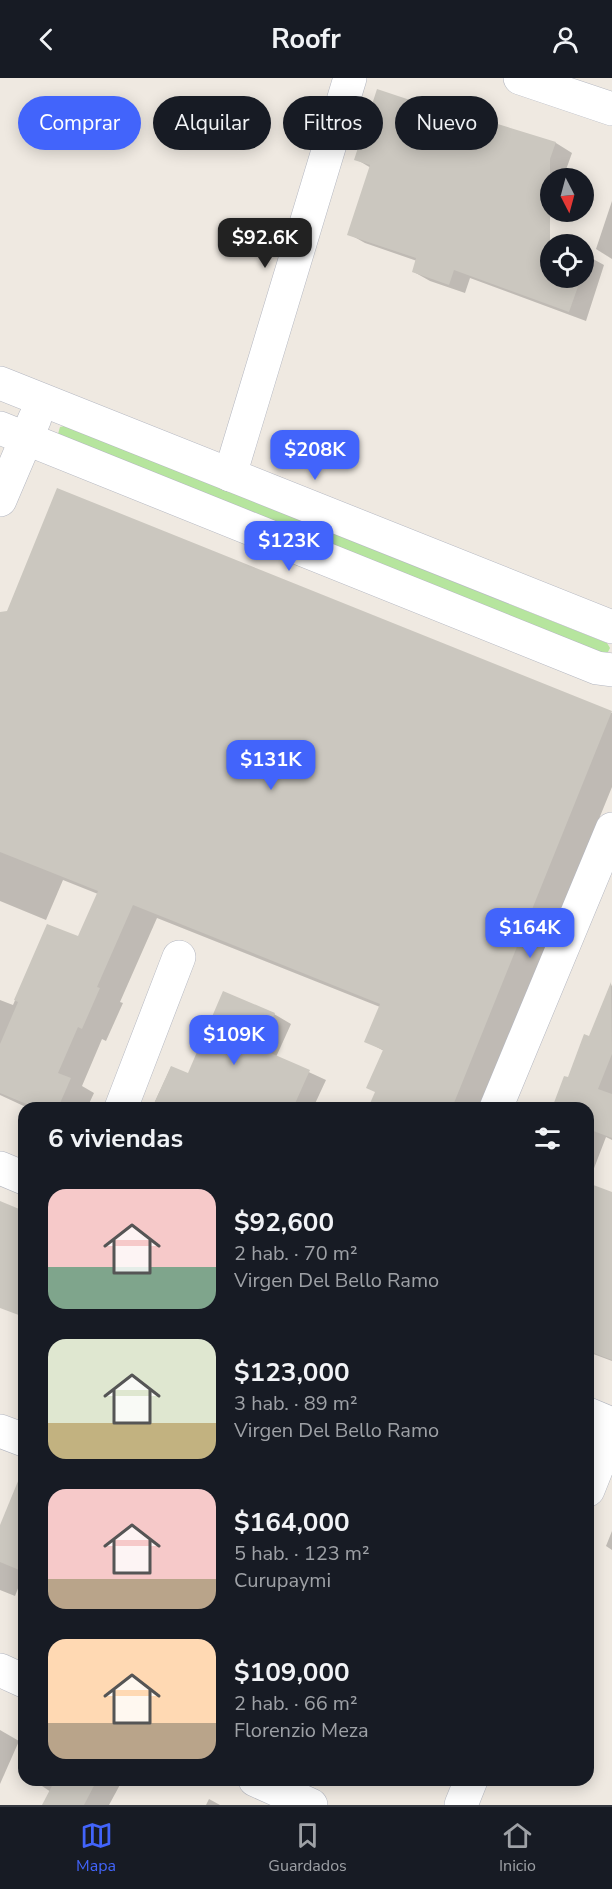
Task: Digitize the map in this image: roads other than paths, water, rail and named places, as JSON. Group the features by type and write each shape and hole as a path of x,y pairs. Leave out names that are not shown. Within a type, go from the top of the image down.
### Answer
{"street":[{"path":"230,475 350,78"},
{"path":"520,78 612,110"},
{"path":"0,383 612,627"},
{"path":"0,500 13,434 43,400"},
{"path":"13,434 597,668 612,670"},
{"path":"498,1102 612,829"},
{"path":"123,1102 179,957"},
{"path":"0,1168 18,1176"},
{"path":"594,1416 612,1424"},
{"path":"594,1475 612,1430"},
{"path":"0,1431 18,1438"},
{"path":"0,1670 18,1678"},
{"path":"268,1786 311,1805"},
{"path":"461,1805 469,1786"}]}
